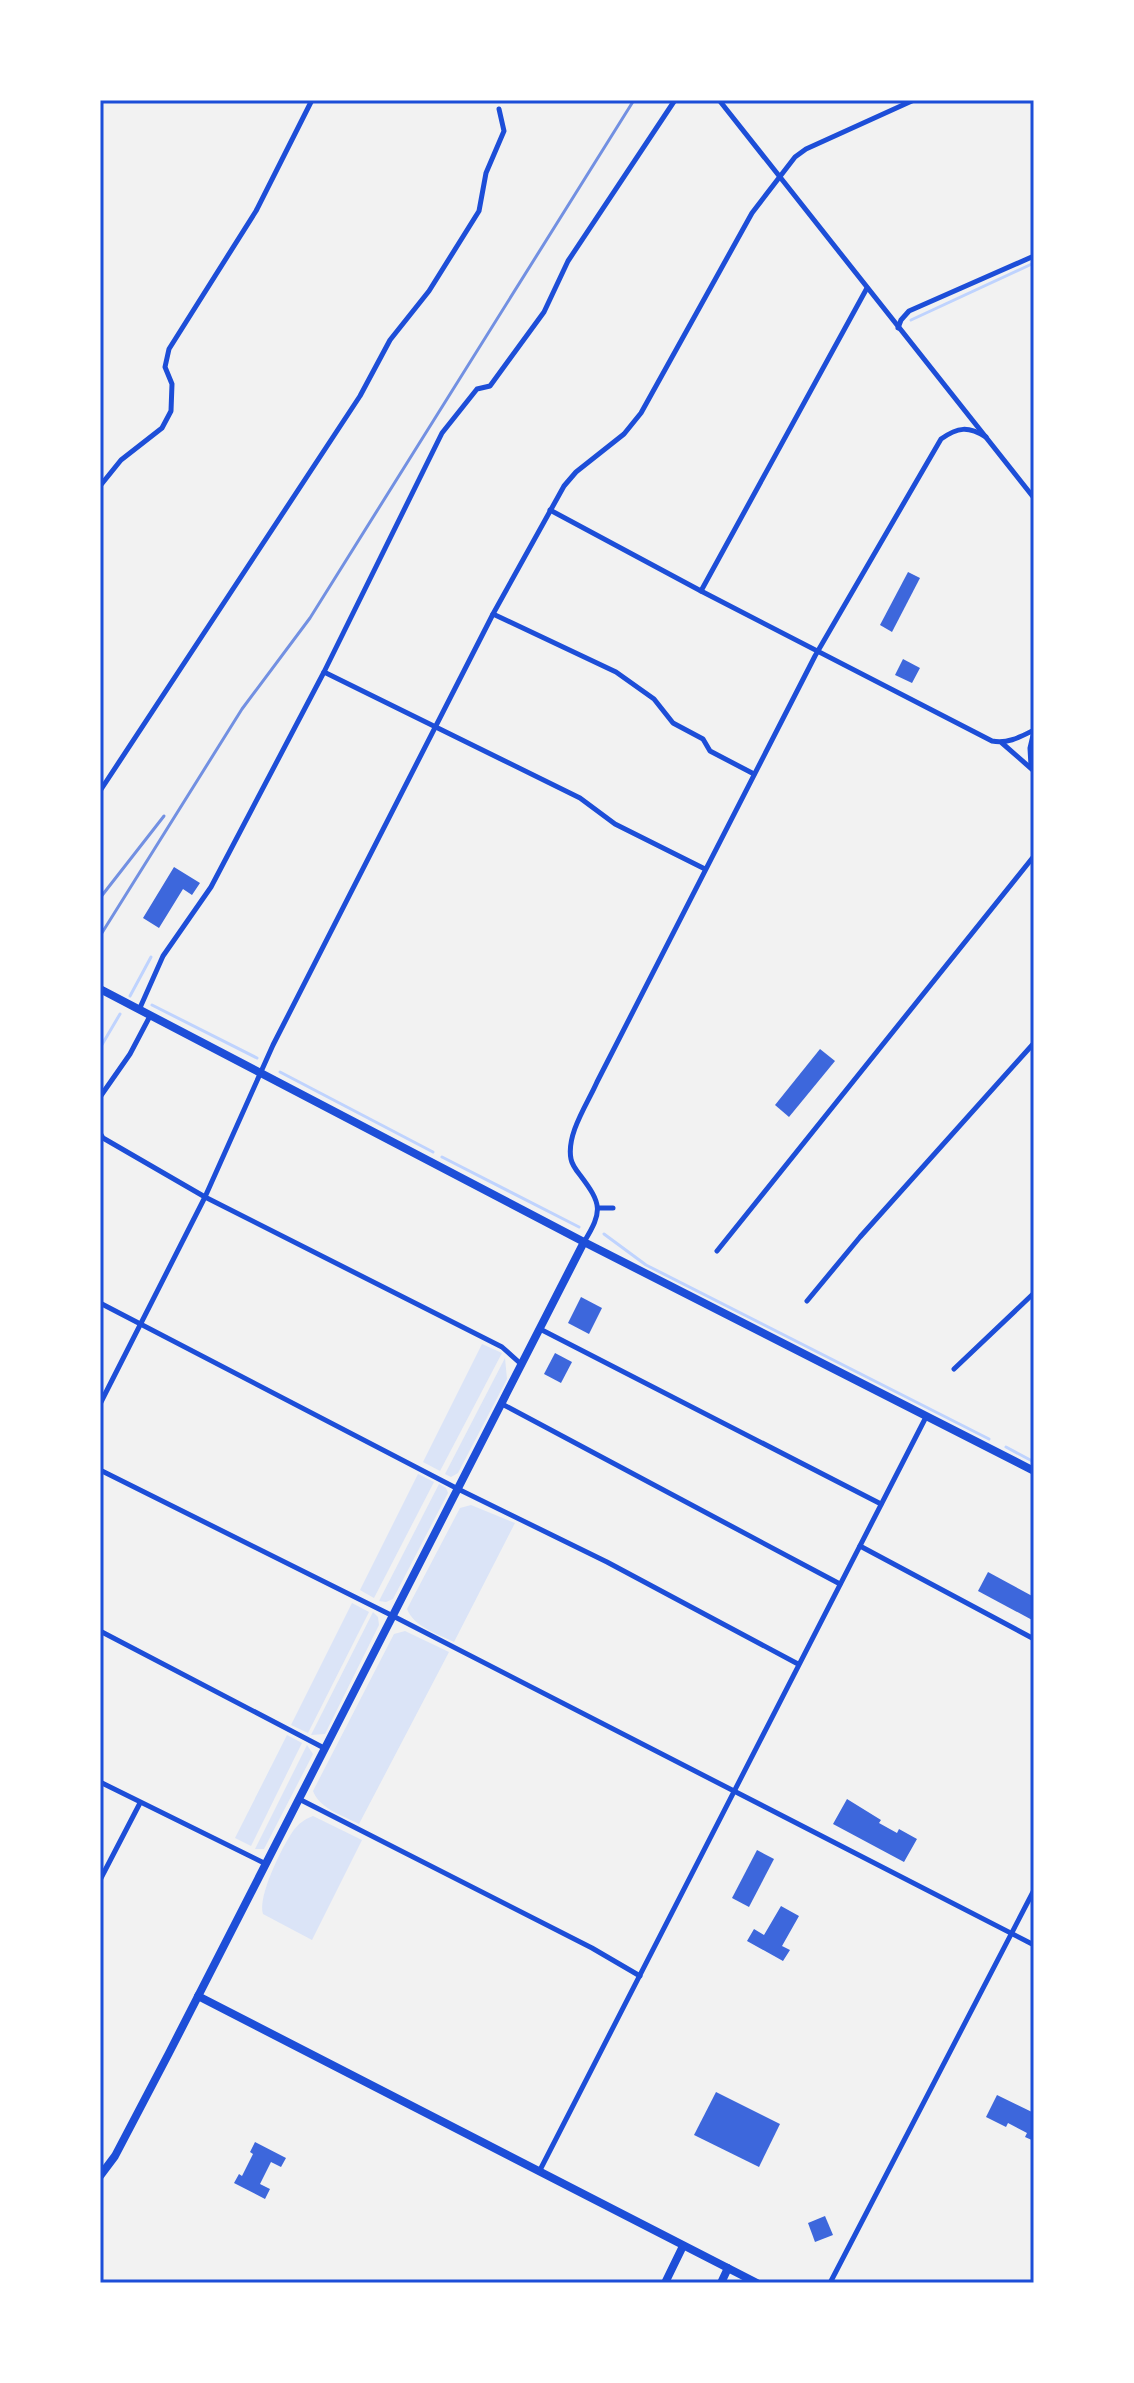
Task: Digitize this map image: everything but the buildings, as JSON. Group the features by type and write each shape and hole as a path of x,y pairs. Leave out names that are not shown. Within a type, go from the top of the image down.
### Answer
{"main road":[{"path":"100,989 584,1242 1034,1471"},
{"path":"100,2176 115,2156 198,1996 584,1242"},
{"path":"198,1996 757,2283"},
{"path":"665,2283 683,2246"},
{"path":"721,2283 728,2268"}],"street":[{"path":"100,486 121,460 162,428 171,411 172,384 165,367 169,349 256,211 312,100"},
{"path":"139,1010 163,956 211,887 324,672 442,433 477,389 490,386 544,312 568,261 675,100"},
{"path":"719,100 1034,498"},
{"path":"100,1404 205,1197 273,1045 493,614 564,486 576,472 624,434 641,413 752,213 795,157 806,149 914,100"},
{"path":"100,791 334,436 390,340 429,291 479,211 486,173 504,131 499,109"},
{"path":"898,328 909,311 1034,256"},
{"path":"701,591 867,288"},
{"path":"584,1242 597,1221 598,1208 596,1196 571,1160 572,1138 597,1082 818,651 941,439 963,428 973,429 986,437"},
{"path":"550,510 992,741 1001,742 1034,730"},
{"path":"493,614 616,672 654,699 673,723 703,739 710,751 754,774"},
{"path":"324,672 580,798 615,824 705,869"},
{"path":"1032,769 1030,748 1034,730"},
{"path":"1001,742 1032,769"},
{"path":"717,1251 1034,856"},
{"path":"100,1097 130,1054 150,1016"},
{"path":"807,1301 860,1237 1034,1043"},
{"path":"100,1133 103,1138 205,1197 502,1347 522,1364"},
{"path":"598,1208 613,1208"},
{"path":"954,1369 1034,1293"},
{"path":"100,1303 458,1489 607,1562 798,1664"},
{"path":"540,1329 881,1504"},
{"path":"502,1404 840,1584"},
{"path":"539,2172 926,1417"},
{"path":"100,1470 393,1616 1034,1945"},
{"path":"860,1546 1034,1639"},
{"path":"100,1631 325,1748"},
{"path":"100,1782 266,1864"},
{"path":"299,1799 592,1948 640,1976"},
{"path":"100,1880 140,1803"},
{"path":"830,2283 1034,1890"}],"shaded area":[{"path":"482,1344 502,1353 440,1471 423,1462"},
{"path":"505,1358 507,1379 458,1473 451,1477 445,1474"},
{"path":"418,1474 434,1482 374,1598 360,1590"},
{"path":"439,1484 448,1493 393,1599 379,1601"},
{"path":"471,1505 515,1523 454,1642 415,1621 407,1609 460,1508"},
{"path":"352,1603 369,1612 308,1733 291,1725"},
{"path":"373,1612 378,1617 379,1625 325,1734 311,1735"},
{"path":"405,1631 449,1652 359,1824 326,1807 313,1791 394,1634"},
{"path":"287,1735 302,1743 251,1846 235,1838"},
{"path":"307,1745 313,1754 264,1849 255,1849"},
{"path":"313,1816 362,1840 312,1940 263,1914 262,1906 272,1872 288,1838 300,1824"}],"waterway":[{"path":"911,320 1034,263"},
{"path":"130,996 151,957"},
{"path":"152,1005 257,1058"},
{"path":"100,1048 120,1014"},
{"path":"280,1072 433,1152"},
{"path":"442,1157 579,1227"},
{"path":"604,1234 646,1265 989,1439"},
{"path":"1006,1447 1034,1462"}],"railway":[{"path":"100,936 242,709 310,618 634,100"},
{"path":"100,898 164,816"}]}
